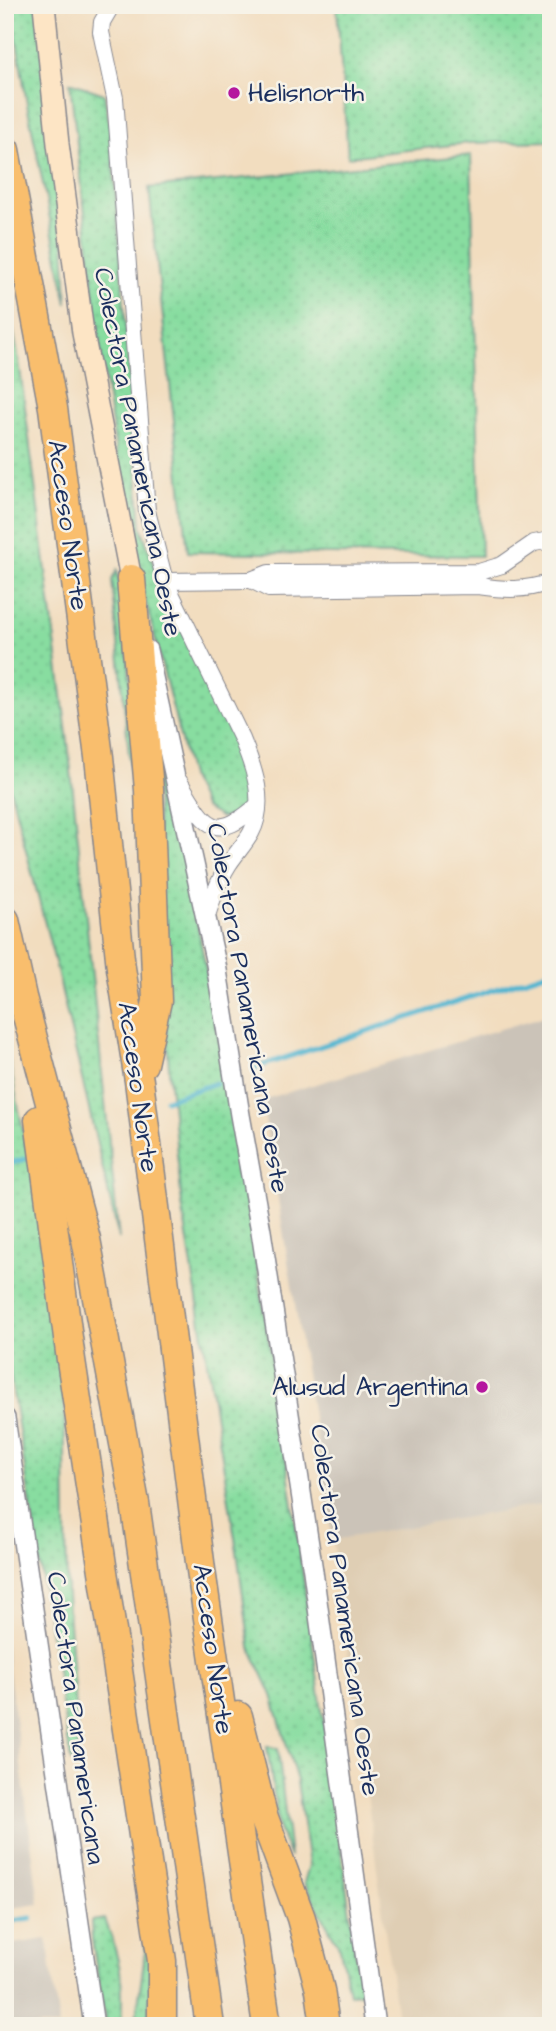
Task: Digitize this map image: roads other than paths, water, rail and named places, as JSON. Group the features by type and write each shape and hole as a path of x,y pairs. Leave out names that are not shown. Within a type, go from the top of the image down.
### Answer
{"highway":[{"name":"Acceso Norte","path":"5,150 52,408 99,757 121,968 139,1081 201,1570 267,2026"},
{"path":"131,579 149,790 157,1001 139,1081"},
{"path":"5,920 22,997 86,1240 135,1503 210,2026"},
{"path":"5,943 22,997 73,1374 162,1961 162,2026"},
{"path":"201,1570 263,1815 301,1918 320,1990 325,2026"}],"main road":[{"name":"Colectora Panamericana Oeste","path":"44,5 61,170 83,333 131,579"}],"street":[{"path":"112,5 102,22 101,32 115,98 147,510 165,581 250,757 258,789 253,830 228,864 206,919"},
{"path":"165,581 251,580 268,573 480,572 502,565 534,543 551,540"},
{"path":"502,565 505,590"},
{"name":"Colectora Panamericana Oeste","path":"131,579 177,777 216,964 263,1244 313,1571 375,2026"},
{"path":"251,580 269,589 478,586 505,590 529,589 551,582"},
{"path":"177,777 200,815 216,826 235,824 258,805"},
{"name":"Colectora Panamericana","path":"5,1418 94,2026"}],"waterway":[{"path":"254,1068 551,971"},
{"path":"166,1100 216,1083"},
{"path":"5,1165 25,1159"},
{"path":"5,1922 31,1918"}],"place":[{"name":"Helisnorth","path":"234,93"},
{"name":"Alusud Argentina","path":"482,1387"}]}
